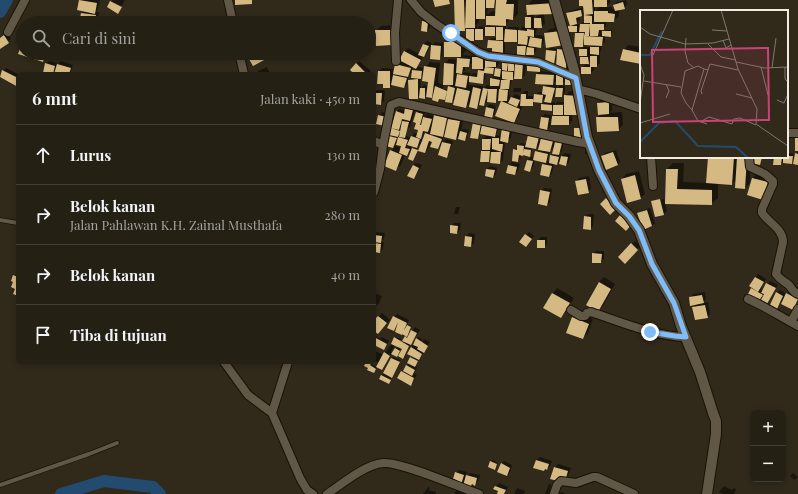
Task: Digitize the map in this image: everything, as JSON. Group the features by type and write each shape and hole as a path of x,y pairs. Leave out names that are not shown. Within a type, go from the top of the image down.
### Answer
{"street":[{"path":"16,16 25,0"},
{"path":"228,0 231,16"},
{"path":"396,61 395,33 398,0"},
{"path":"411,0 421,12 436,24 478,52 488,56 538,62 576,78"},
{"path":"554,0 576,78 587,137 599,170 616,203 629,216 639,230 652,264 674,303 700,372 716,421 716,434 707,494"},
{"path":"8,32 16,17"},
{"path":"241,60 244,72"},
{"path":"578,90 597,94 640,109"},
{"path":"376,184 391,106 399,102 590,144"},
{"path":"376,142 384,145"},
{"path":"651,158 653,186"},
{"path":"749,158 750,167 765,174 774,182 762,213 781,232 783,237 776,274 789,286 791,290 798,294"},
{"path":"748,299 794,324 798,309"},
{"path":"571,310 581,316 585,316 587,313 591,312 650,332 686,337"},
{"path":"225,364 248,395 272,412 300,478 307,490 313,494"},
{"path":"272,412 287,364"},
{"path":"327,494 365,469 382,463 401,466 479,494"},
{"path":"554,494 557,484 561,481 576,483 592,477 597,477 634,494"}],"lane":[{"path":"0,220 16,223"},
{"path":"0,485 116,443"}],"building":[{"path":"79,0 97,3 95,14 77,10"},
{"path":"235,0 252,0 252,4 235,5"},
{"path":"433,0 449,0 450,4 435,7"},
{"path":"454,0 464,0 465,31 455,31"},
{"path":"466,0 475,0 475,28 465,28"},
{"path":"476,0 485,0 485,19 476,19"},
{"path":"486,0 495,0 494,8 486,8"},
{"path":"496,0 507,0 506,4 514,4 513,20 506,19 506,26 486,25 486,16 495,16"},
{"path":"579,0 592,0 593,14 584,15 583,6 579,6"},
{"path":"594,0 607,0 607,7 594,7"},
{"path":"110,1 122,7 118,14 107,7"},
{"path":"623,2 625,9 615,11 613,5"},
{"path":"554,3 554,14 527,15 526,5"},
{"path":"581,10 582,16 576,18 577,24 570,26 566,13"},
{"path":"594,11 608,11 608,13 615,14 614,22 594,22"},
{"path":"81,13 96,15 96,16 80,16"},
{"path":"584,15 592,16 592,24 604,24 604,30 599,30 598,36 590,36 590,23 584,23"},
{"path":"525,17 531,17 531,28 525,28"},
{"path":"534,18 541,18 542,28 534,28"},
{"path":"422,21 428,22 427,32 421,31"},
{"path":"580,24 590,24 589,36 584,36 585,32 579,32"},
{"path":"568,26 577,26 577,32 568,32"},
{"path":"485,27 495,27 495,36 485,36"},
{"path":"496,27 503,27 503,40 496,40"},
{"path":"466,29 474,29 474,41 466,41"},
{"path":"475,29 483,29 483,40 475,40"},
{"path":"505,29 517,30 517,42 504,42"},
{"path":"527,29 534,30 534,37 527,36 527,45 518,44 518,30 527,31"},
{"path":"376,30 392,30 392,45 376,46"},
{"path":"561,31 564,45 546,48 544,33"},
{"path":"602,31 611,31 611,37 602,36"},
{"path":"575,33 584,33 583,47 574,47"},
{"path":"4,35 9,43 0,49 0,38"},
{"path":"584,36 603,37 602,46 584,45"},
{"path":"530,37 542,39 541,48 528,46"},
{"path":"488,40 503,41 503,56 492,56 492,48 487,48"},
{"path":"444,42 461,42 461,57 444,57"},
{"path":"423,44 429,46 424,57 418,55"},
{"path":"431,45 441,46 440,60 430,59"},
{"path":"517,46 526,46 525,56 517,55"},
{"path":"527,47 534,48 534,55 526,55"},
{"path":"590,47 599,47 599,55 590,54"},
{"path":"557,49 567,50 566,68 556,67"},
{"path":"579,49 587,49 587,56 579,56"},
{"path":"623,49 640,53 640,64 620,60"},
{"path":"546,50 556,51 554,65 545,63"},
{"path":"404,51 421,60 416,69 399,60"},
{"path":"590,56 597,56 597,67 590,67"},
{"path":"472,57 483,57 483,69 472,69"},
{"path":"580,57 588,57 589,64 580,64"},
{"path":"457,58 470,59 469,67 463,67 462,74 456,73"},
{"path":"250,60 264,60 253,66"},
{"path":"485,60 496,60 496,67 485,67"},
{"path":"502,62 508,62 507,71 502,70"},
{"path":"45,63 55,66 54,72 43,72"},
{"path":"356,63 365,72 352,72 350,70"},
{"path":"444,63 454,64 453,85 443,85"},
{"path":"508,63 514,63 514,71 508,71"},
{"path":"515,63 523,63 522,79 514,79"},
{"path":"527,63 540,64 540,72 527,71"},
{"path":"57,64 71,68 70,72 55,72"},
{"path":"395,64 411,68 408,77 393,74"},
{"path":"424,66 436,68 432,98 426,97 428,82 422,81"},
{"path":"485,67 494,68 493,74 484,73 483,84 469,82 469,76 477,77 478,70 484,71"},
{"path":"581,67 591,67 591,74 581,74"},
{"path":"495,68 501,69 500,77 494,76"},
{"path":"2,70 16,77 16,86 0,77"},
{"path":"412,70 422,71 421,79 411,78"},
{"path":"378,71 390,71 390,88 383,88 383,84 377,84"},
{"path":"502,71 513,72 513,80 510,80 509,89 500,89 501,80 508,80 502,79"},
{"path":"457,74 468,76 466,88 455,86"},
{"path":"536,74 554,75 553,85 535,84"},
{"path":"393,75 407,78 404,88 391,85"},
{"path":"556,75 563,75 563,85 556,85"},
{"path":"565,76 573,76 573,85 565,85"},
{"path":"490,78 500,80 499,86 490,86"},
{"path":"418,79 418,99 409,99 408,80"},
{"path":"435,86 447,91 445,100 439,99 438,102 432,100"},
{"path":"448,86 455,88 452,103 445,102"},
{"path":"543,86 555,88 551,103 544,102 546,95 542,94"},
{"path":"473,87 481,89 477,109 469,107"},
{"path":"420,88 425,88 425,99 419,98"},
{"path":"457,88 470,91 466,108 453,105"},
{"path":"483,88 488,89 484,106 479,105"},
{"path":"556,88 563,88 562,97 555,97"},
{"path":"488,89 497,89 496,103 487,102"},
{"path":"499,89 508,90 507,101 498,101"},
{"path":"376,93 382,93 381,105 376,104"},
{"path":"521,94 526,94 526,99 533,99 533,106 520,106"},
{"path":"534,94 543,95 542,103 533,102"},
{"path":"564,95 578,96 578,115 564,115"},
{"path":"511,97 520,100 517,107 508,103"},
{"path":"501,101 520,109 514,123 495,116"},
{"path":"609,102 609,114 598,115 597,103"},
{"path":"541,104 552,105 552,111 541,110"},
{"path":"553,105 563,105 563,115 553,115"},
{"path":"486,107 494,109 492,119 484,118"},
{"path":"405,108 413,110 410,121 402,119 399,130 391,128 396,111 404,114"},
{"path":"416,112 423,114 420,125 423,117 432,119 428,132 423,131 421,139 416,137 418,130 414,129 416,123 413,122"},
{"path":"378,115 387,117 385,126 376,124"},
{"path":"434,115 447,118 443,137 430,134"},
{"path":"552,116 569,116 569,125 551,125"},
{"path":"541,117 549,118 547,131 539,130"},
{"path":"596,117 618,117 619,131 597,132"},
{"path":"448,119 460,121 456,140 444,137"},
{"path":"402,121 409,122 405,138 399,137"},
{"path":"473,122 481,124 478,139 470,138"},
{"path":"482,125 497,128 495,137 480,134"},
{"path":"391,128 400,131 398,137 389,135"},
{"path":"502,128 510,129 508,143 500,141"},
{"path":"574,128 584,128 584,138 574,138"},
{"path":"460,131 467,133 465,141 458,139"},
{"path":"425,133 442,139 438,149 430,147 432,142 429,141 425,153 418,151"},
{"path":"528,135 539,137 536,149 525,147"},
{"path":"389,136 397,138 393,148 386,146"},
{"path":"411,136 420,139 417,148 407,145"},
{"path":"398,137 408,140 405,148 410,149 407,156 399,153 401,146 396,145"},
{"path":"795,137 798,137 798,151 795,151"},
{"path":"492,138 499,138 499,144 503,144 502,152 492,149"},
{"path":"541,138 553,141 550,152 538,150"},
{"path":"482,139 491,139 490,150 482,150"},
{"path":"442,142 451,144 447,158 438,155"},
{"path":"555,142 562,143 559,155 552,154"},
{"path":"517,145 524,146 523,156 519,155 518,162 512,161 513,149 517,150"},
{"path":"412,148 418,150 413,161 408,159"},
{"path":"524,149 531,150 530,157 523,155"},
{"path":"390,150 402,155 396,171 384,166"},
{"path":"481,151 490,151 489,162 480,162"},
{"path":"535,151 548,154 546,163 533,160"},
{"path":"491,152 501,152 500,164 490,163"},
{"path":"613,152 618,165 606,170 601,156"},
{"path":"795,153 798,154 798,165 793,164"},
{"path":"550,155 559,157 557,165 549,163"},
{"path":"561,156 568,157 566,166 559,164"},
{"path":"793,156 792,164 783,163 783,158"},
{"path":"708,158 734,158 732,185 706,183"},
{"path":"737,158 747,158 745,189 735,188"},
{"path":"753,158 762,158 760,165 751,163"},
{"path":"774,158 782,158 781,165 773,165"},
{"path":"527,160 533,161 530,172 524,170"},
{"path":"542,164 552,166 549,177 540,175"},
{"path":"413,165 419,168 414,179 407,176"},
{"path":"508,165 517,167 515,175 506,173"},
{"path":"486,169 495,170 493,178 485,176"},
{"path":"666,169 678,169 677,189 712,190 712,205 665,204"},
{"path":"635,175 641,199 627,203 621,179"},
{"path":"752,178 768,182 763,200 747,195"},
{"path":"586,179 589,193 578,195 575,181"},
{"path":"540,190 550,192 547,206 538,204"},
{"path":"606,198 616,209 610,215 600,204"},
{"path":"660,199 664,215 655,217 651,201"},
{"path":"647,210 652,226 643,230 637,213"},
{"path":"620,215 632,224 626,231 615,221"},
{"path":"584,216 591,217 591,230 583,229"},
{"path":"450,225 458,226 457,234 450,233"},
{"path":"525,234 532,239 526,247 519,242"},
{"path":"376,235 382,236 381,243 376,242"},
{"path":"465,236 472,237 471,247 464,246"},
{"path":"537,240 545,240 545,248 537,248"},
{"path":"376,243 381,244 380,253 376,252"},
{"path":"631,243 638,250 625,264 618,257"},
{"path":"592,253 602,254 601,263 592,263"},
{"path":"13,275 16,276 16,295 13,294 15,289 11,287 13,282 11,281"},
{"path":"755,277 764,282 758,292 749,286"},
{"path":"599,282 611,289 598,312 586,305"},
{"path":"766,283 776,288 767,304 761,300 764,294 761,293"},
{"path":"751,288 763,295 758,302 747,296"},
{"path":"776,292 783,296 776,311 769,307"},
{"path":"552,293 570,303 561,318 543,308"},
{"path":"786,293 798,299 793,310 781,304"},
{"path":"702,295 704,303 690,306 689,297"},
{"path":"705,305 708,318 695,320 692,307"},
{"path":"378,316 387,323 378,334 376,332 376,318"},
{"path":"393,316 407,323 402,335 395,332 398,322 394,331 387,328"},
{"path":"572,317 589,324 583,339 566,333"},
{"path":"407,325 411,327 407,337 402,334"},
{"path":"411,330 417,333 411,345 402,341 405,336 407,338"},
{"path":"394,337 409,346 403,359 398,356 402,349 391,344"},
{"path":"376,338 387,344 384,350 376,346"},
{"path":"416,338 428,346 424,353 417,349 418,347 413,345"},
{"path":"411,347 422,354 419,360 407,354"},
{"path":"395,348 400,351 397,357 391,354"},
{"path":"384,352 390,356 382,370 376,367"},
{"path":"410,357 418,361 415,367 407,363"},
{"path":"391,358 400,362 392,378 383,373"},
{"path":"365,364 371,364 376,369 374,373 367,370 368,368 364,366"},
{"path":"406,365 415,370 412,376 403,371"},
{"path":"401,371 414,378 411,386 397,378"},
{"path":"381,375 391,380 389,384 379,379"},
{"path":"536,460 549,464 547,470 545,469 544,471 533,468"},
{"path":"490,461 497,464 495,470 488,467"},
{"path":"501,463 510,468 507,476 497,472"},
{"path":"554,467 568,471 566,478 560,476 558,481 550,479"},
{"path":"455,472 464,475 461,485 454,484 455,479 453,479"},
{"path":"466,475 477,478 475,486 472,484 470,488 463,486"},
{"path":"495,486 506,490 504,494 497,494 498,491 493,489"}],"waterway":[{"path":"0,12 7,0"},
{"path":"61,494 104,481 153,487 160,494"}],"route":[{"path":"451,33 478,52 488,56 538,62 576,78 587,137 599,170 616,203 629,216 639,230 652,264 674,303 686,337 650,332"}]}
